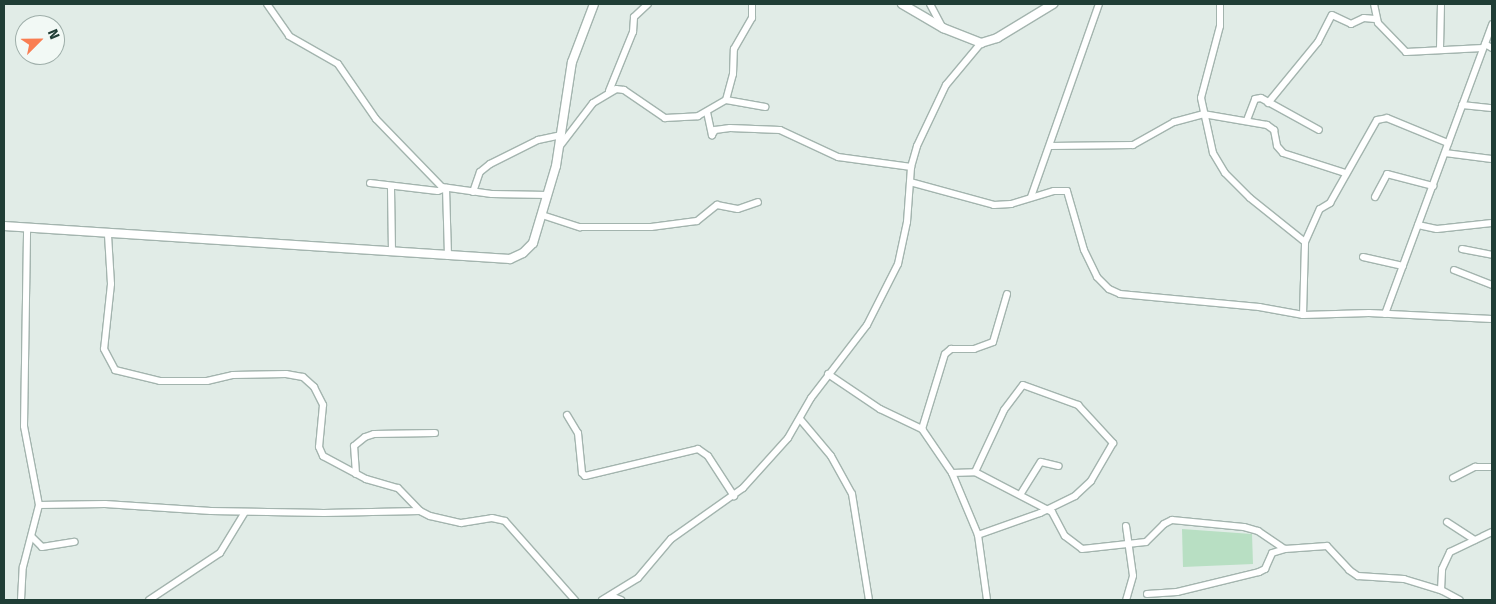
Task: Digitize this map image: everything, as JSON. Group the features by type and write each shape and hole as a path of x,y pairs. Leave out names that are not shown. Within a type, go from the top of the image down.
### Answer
{"street":[{"path":"267,4 289,36 338,64 376,119 432,179 446,188 472,192 548,195"},
{"path":"4,226 108,235 510,259 524,253 533,243 548,195 559,147 572,62 594,4"},
{"path":"559,147 585,112 609,91 633,32 634,17 648,4"},
{"path":"726,100 733,74 734,49 752,18 752,4"},
{"path":"902,4 942,28 981,43"},
{"path":"930,4 942,28"},
{"path":"603,600 638,578 671,539 734,496 788,438 828,374 867,325 892,281 903,245 911,167 917,146 946,85 981,43 997,38 1053,4"},
{"path":"1031,197 1099,4"},
{"path":"1220,4 1220,26 1201,98 1203,114 1219,164 1250,198 1305,242"},
{"path":"1374,4 1375,19 1406,52 1440,48 1484,46 1492,48"},
{"path":"1440,48 1441,4"},
{"path":"1268,103 1318,42 1332,15 1351,24 1364,18 1375,19"},
{"path":"1385,314 1492,24"},
{"path":"609,91 624,90 665,118 690,117 706,112 726,100 765,106"},
{"path":"1247,120 1255,99 1261,98 1319,130"},
{"path":"1462,105 1492,108"},
{"path":"706,112 712,135 716,130 730,128 780,130 838,157 911,167"},
{"path":"1050,146 1123,147 1143,141 1174,122 1203,114 1247,120 1272,128 1283,153 1345,173"},
{"path":"1303,315 1305,242 1320,210 1330,203 1345,173 1380,118 1417,128 1448,143"},
{"path":"472,192 480,172 490,164 538,140 561,135"},
{"path":"1445,153 1492,159"},
{"path":"1375,196 1387,174 1433,186"},
{"path":"910,182 994,204 1011,204 1031,197 1067,191 1089,261 1097,277 1115,293 1303,315 1385,314 1492,319"},
{"path":"370,183 391,188 438,191 446,188"},
{"path":"391,188 392,251"},
{"path":"446,188 448,256"},
{"path":"542,215 580,227 650,227 697,221 717,205 738,209 758,202"},
{"path":"1418,225 1437,229 1492,223"},
{"path":"21,600 23,567 39,505 23,418 27,229"},
{"path":"108,235 111,284 104,349 110,365 122,373 160,380 208,381 233,375 286,374 303,377 314,387 323,405 320,453 331,462 356,474 398,488 420,511"},
{"path":"1462,249 1492,255"},
{"path":"1363,257 1404,266"},
{"path":"1454,270 1492,285"},
{"path":"922,429 945,354 950,350 974,349 993,342 1007,294"},
{"path":"828,374 873,405 922,429 952,473 978,535 987,600"},
{"path":"975,472 1004,410 1020,387 1026,385 1078,405 1113,442 1086,486 1047,509 978,535"},
{"path":"568,416 578,434 582,473 585,476 698,449 708,456 734,496"},
{"path":"800,419 831,456 852,494 869,600"},
{"path":"356,474 354,446 365,437 374,434 435,433"},
{"path":"1020,496 1041,462 1059,466"},
{"path":"1454,478 1475,467 1492,467"},
{"path":"952,473 975,472 1047,509 1057,518 1065,536 1082,549 1146,542 1164,524 1172,520 1252,528 1285,549"},
{"path":"39,505 105,504 245,512 420,511 461,523 492,518 505,521 575,600"},
{"path":"149,600 214,559 245,512"},
{"path":"1447,522 1475,540"},
{"path":"1126,526 1127,544 1133,576 1126,600"},
{"path":"1442,590 1442,569 1450,552 1492,532"},
{"path":"32,537 42,547 75,542"},
{"path":"1147,594 1177,592 1259,572 1272,553 1285,549 1328,546 1348,570 1358,576 1396,577 1442,590 1460,600"},
{"path":"611,596 621,600"}],"green space":[{"path":"1182,529 1252,534 1253,564 1183,567"}]}
